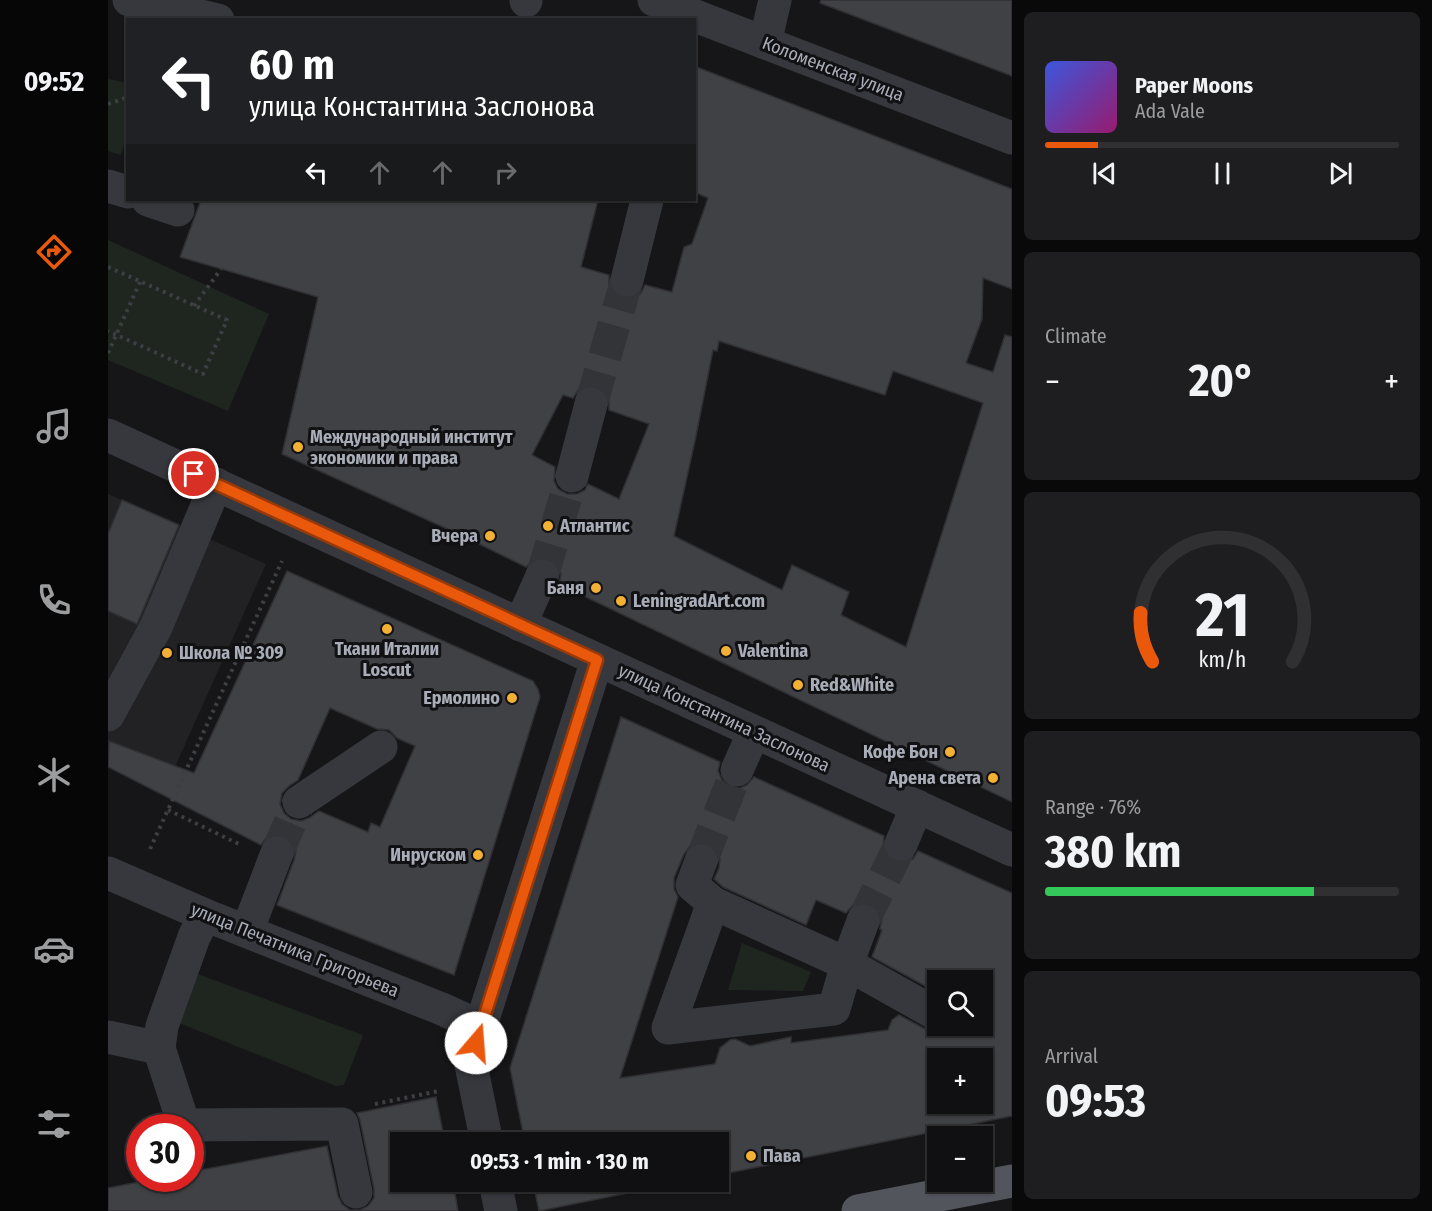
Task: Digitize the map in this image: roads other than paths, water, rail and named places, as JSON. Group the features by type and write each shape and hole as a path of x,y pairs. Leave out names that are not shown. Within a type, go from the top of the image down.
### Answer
{"main road":[{"path":"858,1211 1012,1181"}],"street":[{"path":"129,0 209,18"},
{"name":"Коломенская улица","path":"654,0 679,18"},
{"path":"765,43 775,0"},
{"name":"Коломенская улица","path":"699,32 765,43 1012,138"},
{"path":"108,186 126,191"},
{"path":"627,279 647,201"},
{"path":"572,476 591,404"},
{"name":"улица Константина Заслонова","path":"108,435 1012,850"},
{"path":"108,715 156,627 216,484"},
{"path":"520,624 542,576"},
{"path":"485,1132 470,1060 597,660"},
{"path":"737,770 754,732"},
{"path":"299,802 381,747"},
{"path":"901,844 917,806"},
{"path":"247,931 275,857"},
{"path":"701,861 692,885 713,903 847,964 927,1009"},
{"name":"улица Печатника Григорьева","path":"108,873 205,915 442,1009 481,1027"},
{"path":"713,903 668,1028 834,1010 847,964 863,921"},
{"path":"205,915 194,937 162,1026 159,1048 184,1125 342,1124 356,1192"},
{"path":"108,1037 159,1048"},
{"path":"497,1192 501,1211"}],"tunnel":[{"path":"591,404 627,280"},
{"path":"542,576 572,476"},
{"path":"701,861 737,770"},
{"path":"277,853 299,802"},
{"path":"863,921 901,844"}],"place":[{"name":"Международный институт экономики и права","path":"298,447"},
{"name":"Атлантис","path":"548,526"},
{"name":"Вчера","path":"490,536"},
{"name":"Баня","path":"596,588"},
{"name":"LeningradArt.com","path":"621,601"},
{"name":"Ткани Италии Loscut","path":"387,629"},
{"name":"Valentina","path":"726,651"},
{"name":"Школа № 309","path":"167,653"},
{"name":"Red&White","path":"798,685"},
{"name":"Ермолино","path":"512,698"},
{"name":"Кофе Бон","path":"950,752"},
{"name":"Арена света","path":"993,778"},
{"name":"Инруском","path":"478,855"},
{"name":"Пава","path":"751,1156"}]}
